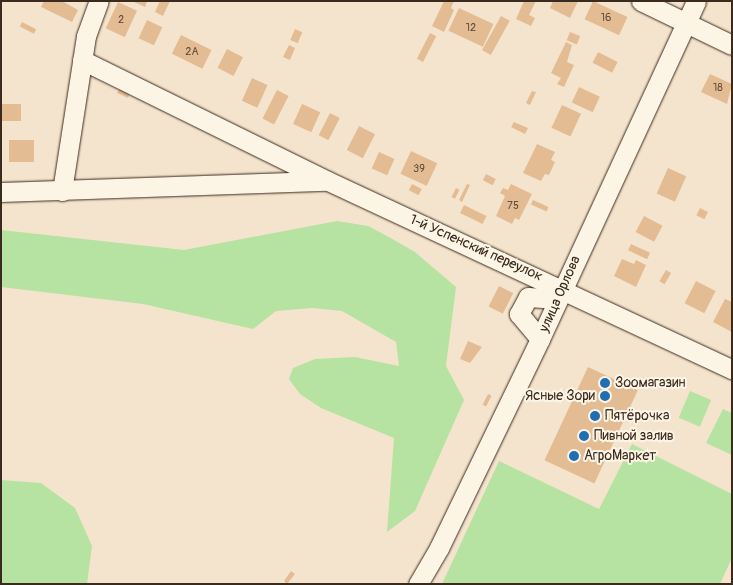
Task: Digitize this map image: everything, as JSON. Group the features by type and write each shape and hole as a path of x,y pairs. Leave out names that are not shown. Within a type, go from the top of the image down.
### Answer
{"street":[{"path":"62,191 86,36 99,1"},
{"path":"641,1 732,45"},
{"name":"улица Орлова","path":"418,584 439,548 540,339 696,1"},
{"name":"1-й Успенский переулок","path":"82,60 560,294 732,369"},
{"name":"1-й Успенский переулок","path":"1,192 328,181"},
{"path":"540,339 520,314 528,297 560,294"}],"green space":[{"path":"337,221 368,226 389,237 415,252 456,287 446,366 464,400 415,511 387,532 394,438 321,408 300,394 289,379 293,368 315,359 355,357 399,366 396,342 342,311 312,308 276,311 253,329 143,304 1,287 1,230 184,250"},
{"path":"690,391 711,400 700,427 679,418"},
{"path":"723,409 732,413 732,455 706,443"},
{"path":"632,444 732,494 732,558 720,584 442,584 499,461 599,509"},
{"path":"1,480 41,483 75,508 92,546 87,584 1,584"}],"building":[{"path":"44,1 62,1 78,10 72,22 41,7"},
{"path":"132,1 147,1 145,7"},
{"path":"160,1 170,1 163,16 155,12"},
{"path":"444,1 454,1 451,8 454,10 444,32 432,26"},
{"path":"524,1 536,1 529,15 535,18 531,26 516,19"},
{"path":"553,1 578,1 570,18 550,8"},
{"path":"593,1 627,17 619,35 585,19"},
{"path":"118,2 137,11 125,37 106,28"},
{"path":"459,8 493,24 483,47 448,31"},
{"path":"501,16 510,21 491,55 482,50"},
{"path":"147,20 162,27 154,45 139,38"},
{"path":"22,22 36,29 34,34 20,26"},
{"path":"295,29 302,32 298,43 290,40"},
{"path":"570,32 580,36 577,44 567,40"},
{"path":"430,33 436,36 423,62 417,59"},
{"path":"181,35 212,50 202,69 172,54"},
{"path":"566,42 572,45 567,62 574,65 564,87 557,84 561,78 551,73"},
{"path":"289,45 295,48 290,60 283,57"},
{"path":"227,49 243,57 234,76 217,68"},
{"path":"598,52 618,62 612,73 593,63"},
{"path":"710,74 732,84 727,104 701,92"},
{"path":"252,78 268,85 257,108 242,101"},
{"path":"579,87 600,97 593,112 572,102"},
{"path":"120,88 130,93 128,98 117,93"},
{"path":"277,90 289,96 274,124 262,119"},
{"path":"532,91 536,92 530,105 526,103"},
{"path":"1,104 21,104 21,121 1,121"},
{"path":"302,104 320,112 311,132 293,124"},
{"path":"562,105 581,114 570,137 551,128"},
{"path":"330,113 340,118 328,140 319,135"},
{"path":"514,122 528,128 525,134 511,127"},
{"path":"359,126 375,134 363,158 347,150"},
{"path":"9,140 34,140 34,162 9,162"},
{"path":"537,144 555,152 551,160 555,162 549,175 545,174 541,181 523,173"},
{"path":"411,151 437,163 427,186 400,174"},
{"path":"379,152 395,159 387,175 372,168"},
{"path":"668,168 686,176 675,202 657,194"},
{"path":"486,174 496,179 493,185 483,180"},
{"path":"412,184 422,189 419,195 409,190"},
{"path":"467,184 470,185 462,202 459,200"},
{"path":"511,184 532,194 519,220 515,218 512,224 496,216 505,196 500,193 503,188 508,190"},
{"path":"456,188 460,190 455,199 451,197"},
{"path":"533,200 549,207 546,211 531,205"},
{"path":"464,205 486,216 483,224 460,213"},
{"path":"700,208 708,212 704,219 696,215"},
{"path":"644,216 663,226 654,242 636,232"},
{"path":"631,244 650,253 647,259 628,250"},
{"path":"622,259 634,264 636,260 646,265 636,287 614,276"},
{"path":"666,270 671,273 664,284 659,281"},
{"path":"696,281 716,291 704,313 685,303"},
{"path":"499,286 513,293 503,314 489,306"},
{"path":"725,299 732,302 732,332 713,322"},
{"path":"468,341 482,347 470,363 460,359"},
{"path":"588,367 638,390 594,484 544,460"},
{"path":"488,394 492,396 486,407 483,405"},
{"path":"291,571 295,574 287,584 284,581"}],"place":[{"name":"Зоомагазин","path":"605,383"},
{"name":"Ясные Зори","path":"605,396"},
{"name":"Пятёрочка","path":"595,416"},
{"name":"Пивной залив","path":"584,436"},
{"name":"АгроМаркет","path":"574,456"}]}
